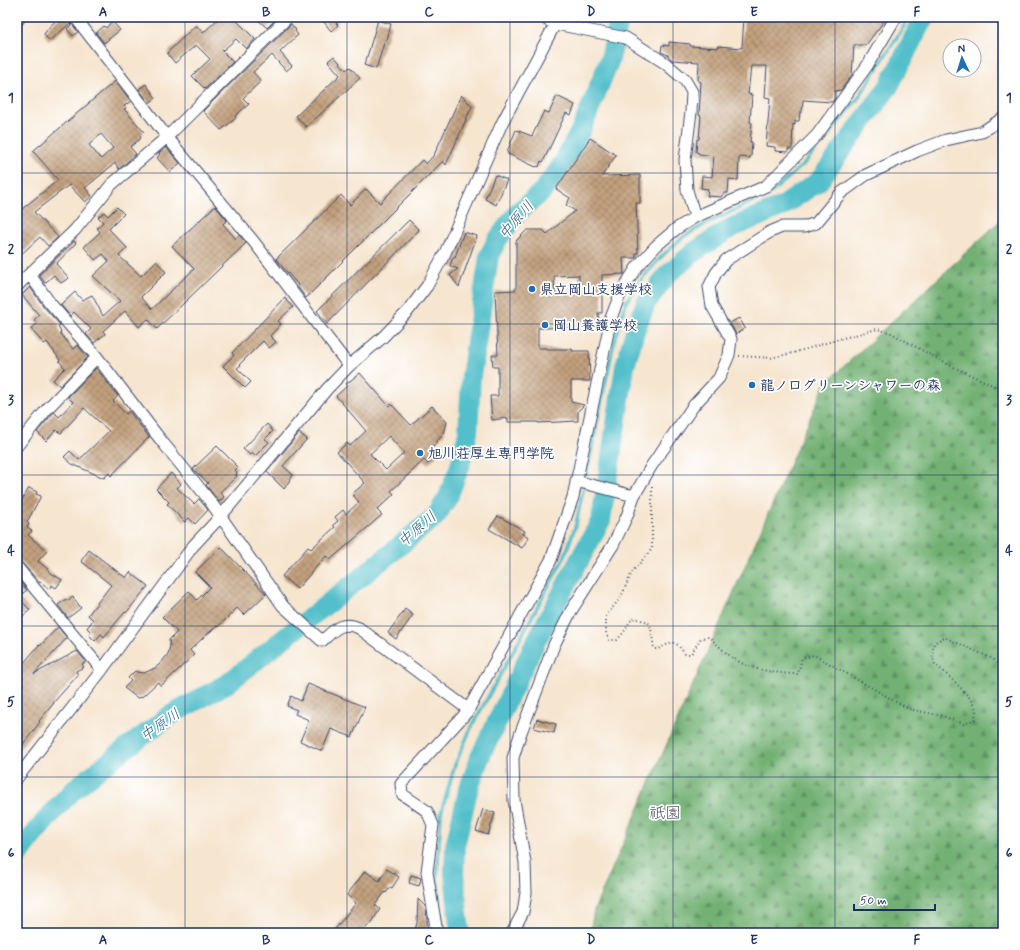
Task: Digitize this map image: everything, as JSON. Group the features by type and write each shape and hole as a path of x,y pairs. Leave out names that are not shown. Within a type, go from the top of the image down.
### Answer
{"street":[{"path":"17,21 20,17"},
{"path":"75,17 167,137 254,242 349,366"},
{"path":"17,286 75,230 111,185 167,137 288,17"},
{"path":"545,17 547,20 558,20 626,38 664,63 686,80 692,92 685,160 687,190 695,217"},
{"path":"437,933 427,872 433,826 431,817 427,811 402,794 401,784 469,710 551,560 579,481 610,326 621,292 637,267 656,246 676,228 695,217 766,186 817,135 867,66 896,17"},
{"path":"17,778 102,670 193,546 221,516 327,389 349,366 382,338 408,311 427,286 445,253 502,123 558,20"},
{"path":"512,933 523,912 526,893 525,862 514,800 513,758 520,735 554,645 571,611 613,545 627,516 632,496 694,405 719,378 729,355 731,339 712,306 709,287 716,273 726,260 770,232 782,227 804,227 816,223 841,193 866,176 917,151 946,140 982,132 1003,118"},
{"path":"30,275 50,303 97,356 160,440 221,516 283,606 322,641 338,627 351,625 359,628 469,710"},
{"path":"17,446 47,409 97,356"},
{"path":"579,481 632,496"},
{"path":"17,567 102,670"}],"path":[{"path":"729,355 770,358 877,329 891,333 947,364 1003,390"},
{"path":"652,465 652,549 632,572 621,597 606,616 606,632 609,640 617,640 624,632 630,621 635,618 648,622 651,628 654,649 658,649 672,642 678,644 685,654 691,654 701,638 709,637 724,651 746,665 784,674 798,674 802,658 814,655 909,709 943,716 964,724 975,719 976,709 969,697 935,664 932,655 934,642 944,636 991,658 1003,667"}],"green space":[{"path":"1003,218 1003,933 590,933 594,910 825,384"}],"building":[{"path":"60,17 66,17 71,23 49,41 44,34"},
{"path":"220,17 233,17 255,39 246,49 236,39 222,51 233,62 205,89 192,76 210,59 196,45 175,63 167,53 196,25 203,33"},
{"path":"255,17 278,17 267,28"},
{"path":"320,17 341,17 336,23 338,25 331,31"},
{"path":"744,17 887,17 866,45 854,45 852,75 841,90 835,91 835,98 832,102 803,100 802,112 800,112 799,121 795,121 795,125 793,124 792,149 788,149 788,152 775,151 775,147 766,146 770,98 765,97 767,66 751,66 748,94 752,95 750,122 752,123 750,142 752,142 751,156 750,158 739,157 738,180 729,179 728,193 724,193 721,197 707,196 708,189 701,188 702,176 712,177 714,156 699,154 696,152 701,116 699,115 701,82 698,81 699,62 672,60 668,55 661,52 662,45 669,46 669,42 690,44 690,46 742,48"},
{"path":"378,20 391,24 387,40 385,40 376,69 364,65"},
{"path":"112,21 120,30 104,43 96,33 104,26 106,28"},
{"path":"72,24 78,32 73,36 67,29"},
{"path":"291,24 298,35 280,52 292,66 286,71 272,55 253,72 261,81 243,98 249,104 235,116 236,118 221,130 203,111"},
{"path":"334,56 346,70 350,67 360,78 306,127 296,116 340,75 328,61"},
{"path":"115,81 131,101 124,106 126,108 124,109 144,132 140,136 141,138 130,147 136,154 119,169 115,163 85,188 92,196 85,202 69,185 34,212 58,237 48,246 40,237 17,258 17,213 58,180 33,151","holes":["101,134 113,148 101,159 89,145"]},
{"path":"146,84 156,98 149,103 139,89"},
{"path":"461,95 472,106 446,165 443,161 306,298 297,286 298,285 276,259 341,195 350,205 366,189 380,203 422,160 426,164 434,155"},
{"path":"557,96 575,105 571,115 566,113 543,162 541,161 539,167 508,154 507,152 516,130 532,136 544,111 549,113"},
{"path":"590,138 616,155 602,176 640,175 640,203 636,203 638,253 636,253 636,258 623,258 624,274 602,275 602,313 598,313 599,327 538,328 538,348 589,351 590,381 571,381 571,402 584,405 578,411 578,421 538,423 508,422 508,418 492,420 490,396 498,396 498,367 493,367 492,355 498,355 495,291 516,290 516,241 527,230 543,230 547,234 575,211 566,205 570,198 556,189","holes":["579,275 579,293 555,294 554,276"]},
{"path":"166,147 180,163 170,172 157,158 160,154 159,153"},
{"path":"495,175 507,180 496,205 485,199"},
{"path":"215,206 227,220 223,224 236,239 239,235 246,243 157,329 148,319 139,327 125,311 103,331 105,334 94,343 86,334 91,329 74,312 70,316 61,305 75,292 82,300 92,295 103,316 120,301 93,276 109,261 103,254 95,260 84,247 100,232 97,228 103,222 98,217 104,212 108,216 117,207 124,214 109,229 127,248 119,256 141,276 156,261 166,272 141,297 152,309 194,269 172,246"},
{"path":"409,220 419,230 327,324 317,311"},
{"path":"464,232 477,236 459,287 450,275 458,269 450,266"},
{"path":"74,241 76,243 56,264 69,278 61,283 54,275 45,283 39,275"},
{"path":"30,287 44,307 60,325 58,327 61,332 60,333 73,349 77,345 88,357 60,386 53,380 65,368 47,342 44,344 31,329 38,323 34,320 39,315 22,295"},
{"path":"285,298 293,307 278,321 281,324 270,336 276,342 269,348 263,341 237,368 251,382 245,388 223,366 234,355 232,353"},
{"path":"739,318 745,328 736,334 730,323"},
{"path":"96,368 118,396 113,401 126,414 129,411 149,437 111,476 109,473 104,478 72,464 64,457 70,451 79,460 109,431 84,408 61,433 56,430 46,441 37,432 54,412 59,417 73,402 68,397"},
{"path":"360,373 389,406 391,404 411,425 432,406 447,422 444,434 436,442 437,443 431,447 438,455 428,464 424,460 391,491 394,494 377,510 382,515 330,560 326,556 297,589 282,576 308,547 311,549 335,527 333,525 338,521 335,517 343,510 346,514 359,502 352,494 365,483 337,452 347,443 350,446 366,431 336,396 347,386 346,384","holes":["389,436 404,453 386,470 370,454"]},
{"path":"267,424 273,431 265,439 269,442 255,456 252,453 250,455 243,449"},
{"path":"299,433 307,439 283,466 293,475 284,489 267,472"},
{"path":"217,446 238,467 235,470 237,476 220,492 224,497 219,502 206,485 208,483 193,469"},
{"path":"171,473 181,484 177,488 194,504 199,499 208,510 195,524 189,518 185,522 167,504 169,502 156,489"},
{"path":"29,488 41,496 27,522 29,524 27,527 32,531 28,535 47,551 38,561 49,570 48,571 62,580 56,588 52,585 49,589 41,582 40,583 22,563 17,560 17,509"},
{"path":"498,516 525,531 523,534 529,537 522,548 489,529"},
{"path":"221,547 266,594 244,615 237,608 218,627 217,626 190,650 194,655 161,686 158,682 143,696 139,698 136,697 124,688 131,681 128,678 135,671 144,673 160,664 168,654 170,646 169,640 177,632 162,617 189,591 197,600 210,587 195,572"},
{"path":"89,550 126,578 130,572 148,586 104,637 101,634 95,641 89,635 91,632 87,628 93,620 88,615 111,585 81,561"},
{"path":"21,583 27,590 18,597 30,610 23,616 17,610 17,586"},
{"path":"73,597 81,608 68,618 58,605 66,599 67,601"},
{"path":"405,609 413,615 396,639 388,633"},
{"path":"58,627 67,638 34,674 77,651 86,662 82,664 84,667 76,671 78,675 53,703 17,752 17,671 39,645 40,646"},
{"path":"308,684 365,707 352,737 331,729 322,751 300,741 309,720 295,714 297,710 287,706 291,696 301,701"},
{"path":"537,719 556,724 554,733 534,728"},
{"path":"483,809 495,813 488,835 476,831"},
{"path":"387,869 399,877 392,888 390,887 386,893 385,892 375,905 380,909 371,924 370,923 362,933 332,933 356,903 347,895 365,871 379,881"},
{"path":"411,875 421,878 419,886 409,883"},
{"path":"418,899 426,907 428,933 414,933 417,923"}],"waterway":[{"name":"中原川","path":"17,857 56,808 77,787 169,716 228,683 436,516 448,497 460,466 468,433 471,377 489,256 497,240 518,212 542,192 560,168 582,128 610,59 620,17"},
{"path":"443,933 437,880 441,813 455,765 470,730 564,558 576,524 615,338 626,302 643,277 662,256 683,237 704,225 772,192 803,165 857,100 904,26 907,17"},
{"path":"460,933 454,874 455,846 468,791 480,757 536,641 601,520 625,366 635,331 646,303 667,275 694,252 731,228 783,206 819,181 889,86 924,17"}],"place":[{"name":"県立岡山支援学校","path":"532,289"},
{"name":"岡山養護学校","path":"545,325"},
{"name":"龍ノ口グリーンシャワーの森","path":"752,385"},
{"name":"旭川荘厚生専門学院","path":"420,453"}],"district":[{"name":"祇園","path":"665,812"}]}
